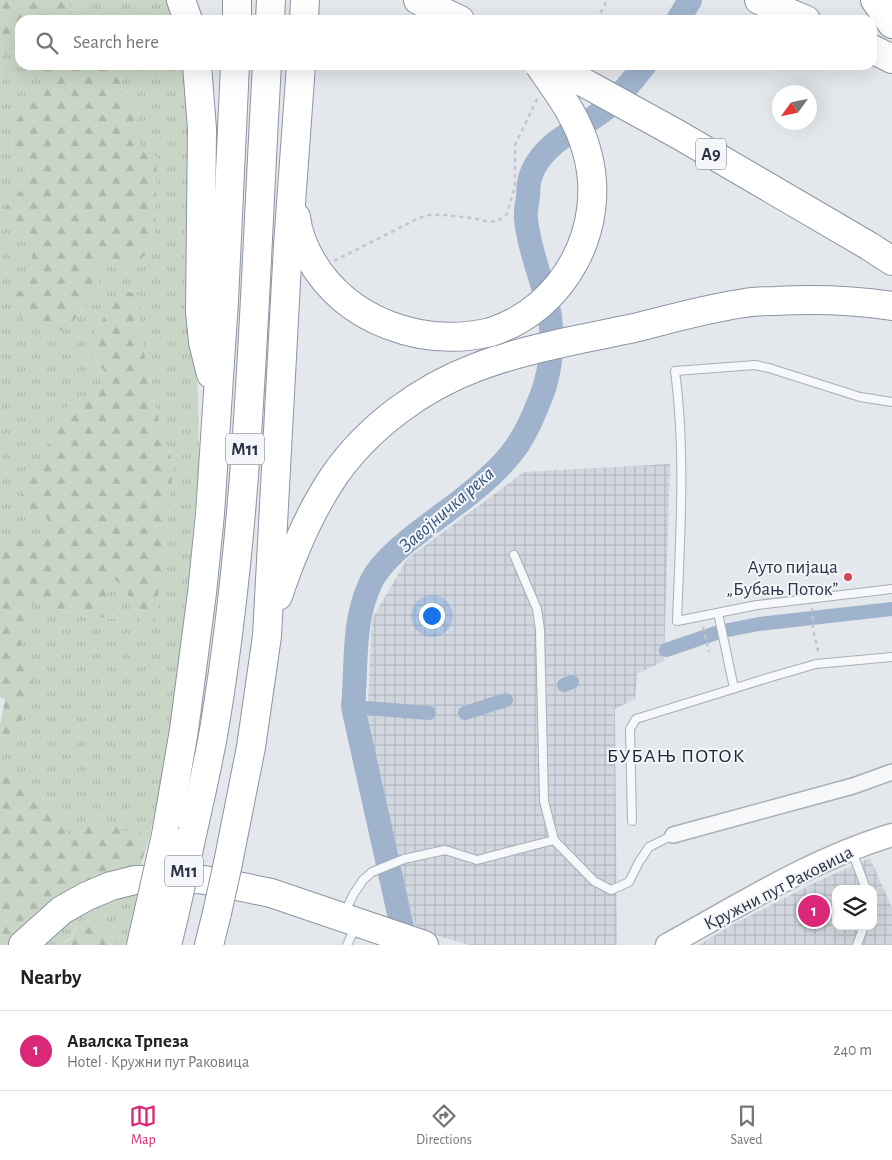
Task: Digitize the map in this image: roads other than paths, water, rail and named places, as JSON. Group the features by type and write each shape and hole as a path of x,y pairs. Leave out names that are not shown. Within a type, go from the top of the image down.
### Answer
{"highway":[{"path":"181,0 186,15"},
{"path":"236,15 237,0"},
{"path":"270,15 271,0"},
{"path":"304,15 306,0"},
{"path":"418,0 450,15"},
{"path":"759,0 794,15"},
{"path":"875,0 892,24"},
{"path":"877,51 892,58"},
{"path":"197,70 202,129 200,312 203,342 217,402"},
{"name":"M11","path":"167,945 162,911 166,835 184,730 203,585 210,514 224,301 234,70"},
{"name":"M11","path":"141,945 162,911 193,830 215,724 237,552 248,402 267,70"},
{"path":"209,945 228,863 251,747 267,636 288,245 301,70"},
{"path":"293,185 297,231 306,252 317,270 340,296 353,306 396,329 445,337 475,336 509,325 544,300 556,288 576,259 589,224 593,188 587,151 573,117 542,70"},
{"name":"A9","path":"561,70 671,130 892,261"},
{"path":"267,636 276,602 300,537 334,476 350,456 387,420 429,390 476,368 523,354 746,302 811,299 860,301 892,306"},
{"path":"23,945 49,921 78,901 112,886 135,880 197,879 271,894 349,929 391,935 424,945"}],"main road":[{"name":"Кружни пут Раковица","path":"667,945 765,890 851,849 892,835"}],"street":[{"path":"673,835 853,786 892,772"}],"lane":[{"path":"892,402 860,398 755,365 675,371 682,470 677,620 757,605 892,589"},
{"path":"514,555 537,609 540,630 544,801 554,840 594,881 611,890 629,882 638,862 649,847 673,835"},
{"path":"718,613 734,688"},
{"path":"632,820 630,729 636,719 734,688 820,664 892,657"},
{"path":"349,929 353,895 363,880 372,872 382,867 404,859 445,850 477,860 554,840"},
{"path":"851,849 864,885"},
{"path":"856,945 862,930"}],"waterway":[{"name":"Завојничка река","path":"681,15 690,0"},
{"name":"Завојничка река","path":"406,945 353,707 356,643 365,597 371,582 387,560 410,539 486,480 510,455 527,428 546,384 552,339 548,305 530,244 526,219 531,176 533,170 548,149 609,106 641,70"},
{"path":"728,630 759,624 892,609"},
{"path":"666,650 716,633"},
{"path":"564,685 572,682"},
{"path":"465,713 506,700"},
{"path":"353,707 429,713"}],"place":[{"name":"Ауто пијаца „Бубањ Поток”","path":"848,577"},
{"name":"Авалска Трпеза","path":"814,911"}],"district":[{"name":"БУБАЊ ПОТОК","path":"676,755"}]}
